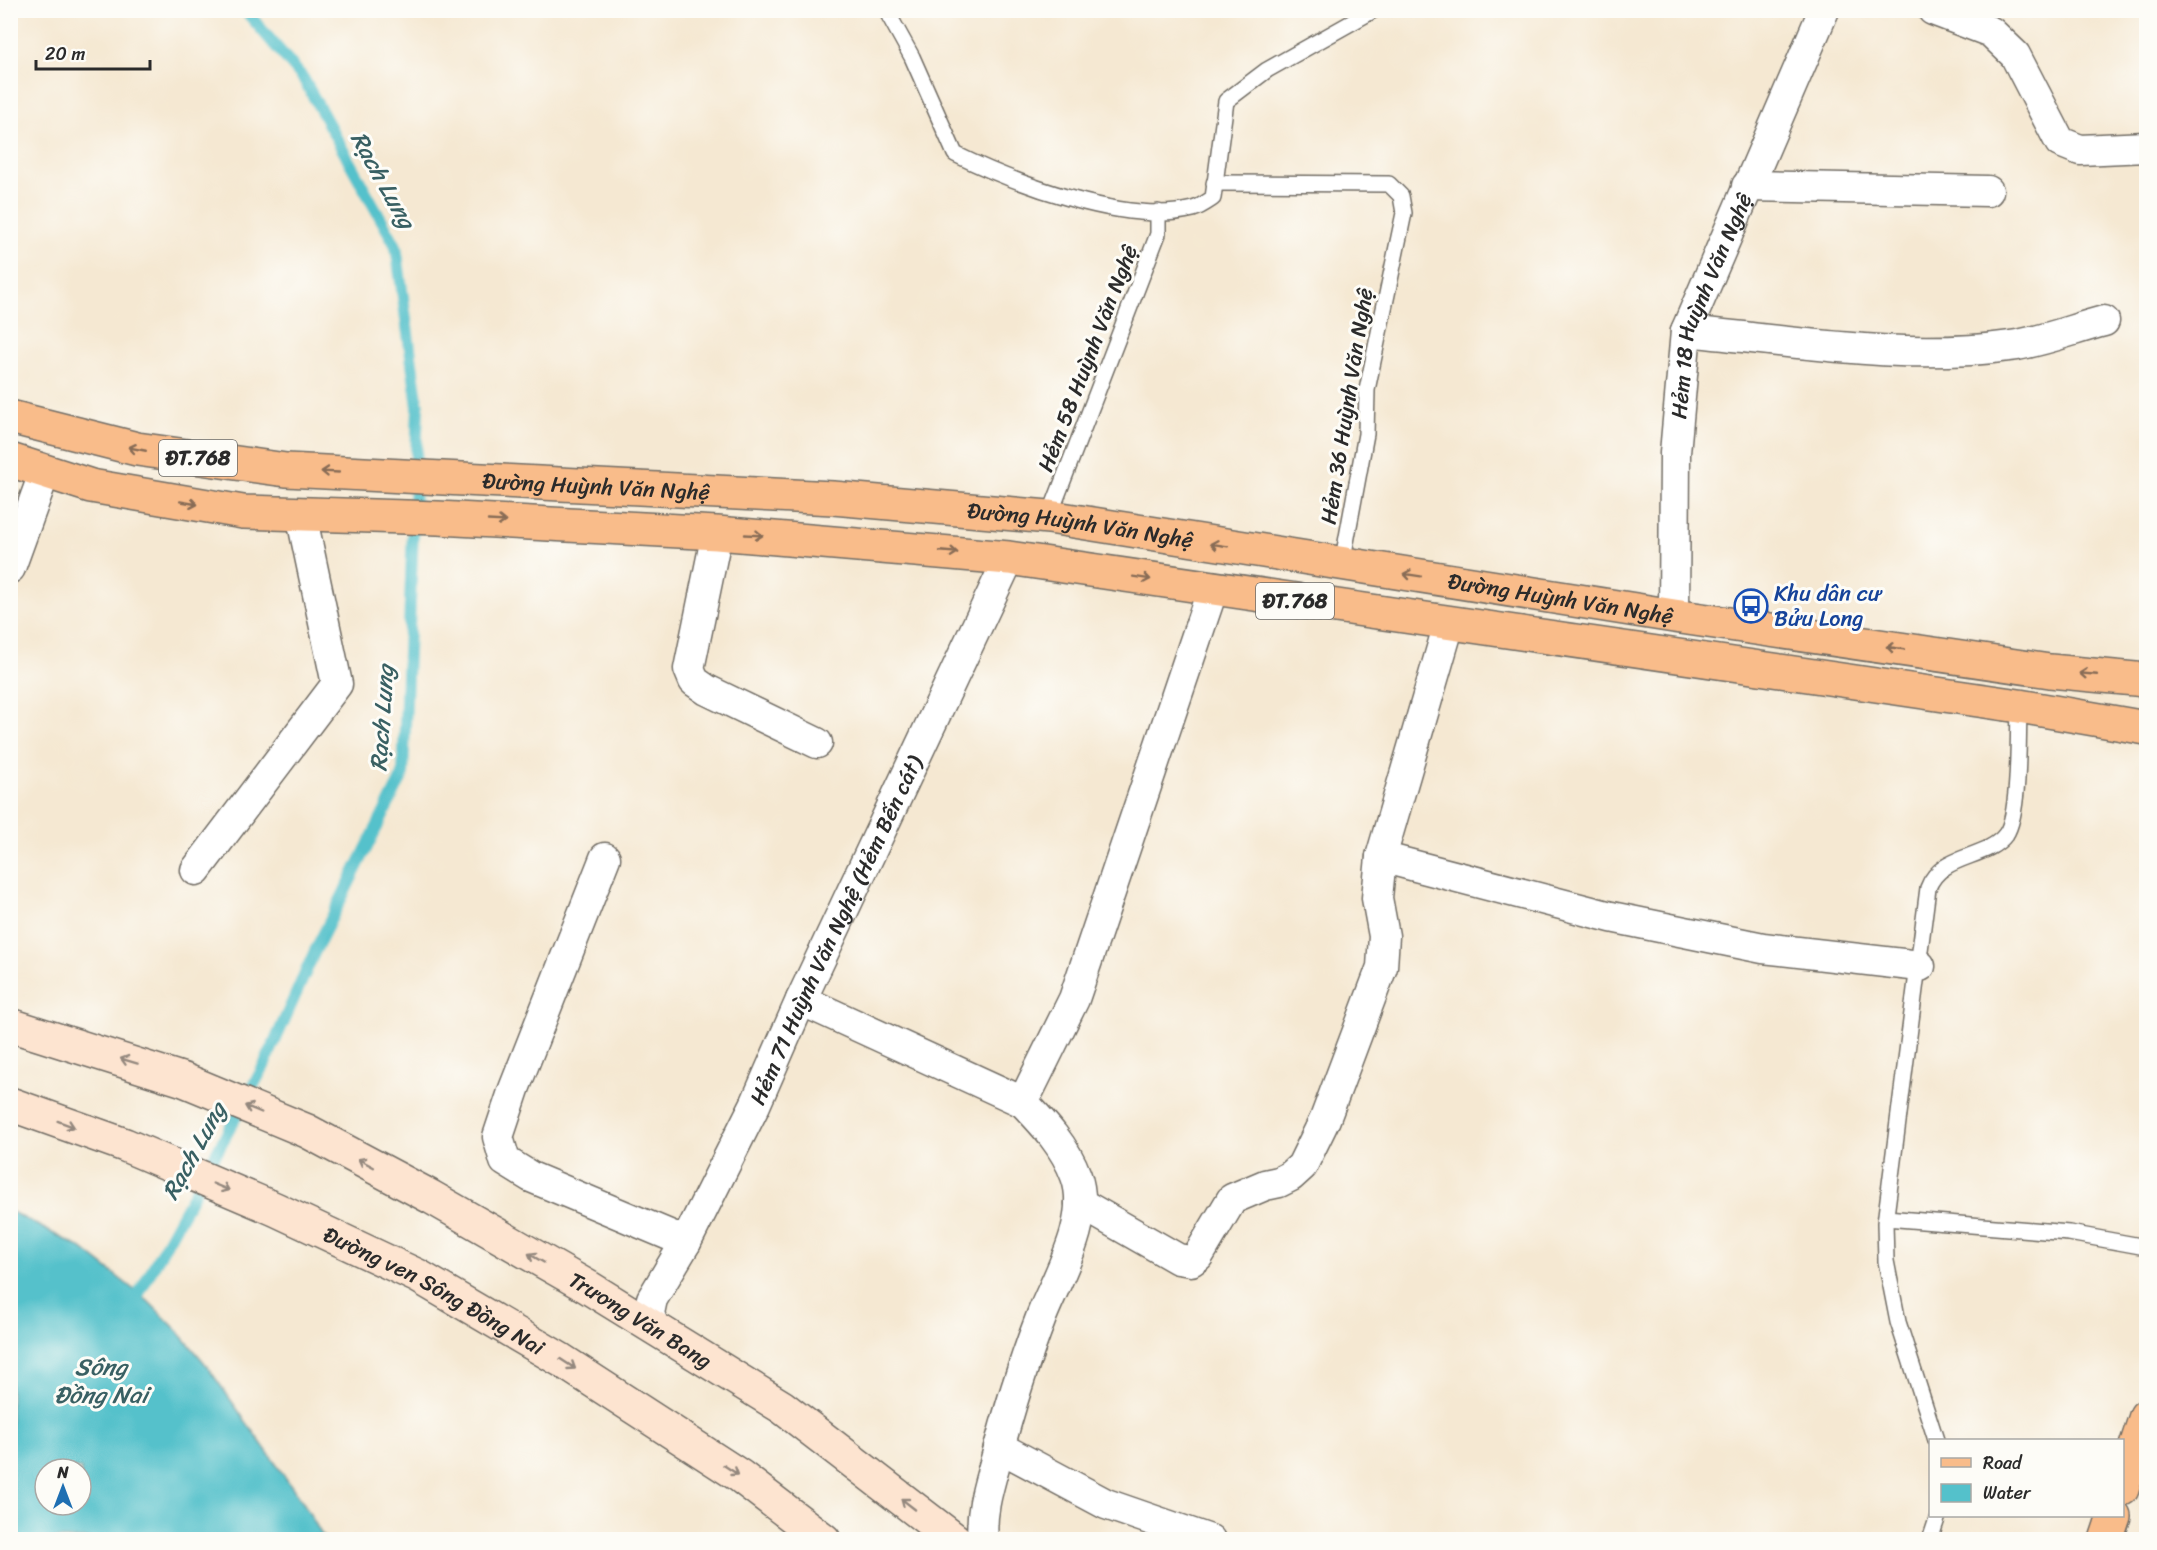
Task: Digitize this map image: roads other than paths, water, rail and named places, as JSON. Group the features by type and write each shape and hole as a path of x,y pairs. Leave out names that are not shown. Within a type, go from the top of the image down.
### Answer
{"main road":[{"name":"Đường Huỳnh Văn Nghệ","path":"10,417 137,449 286,470 833,498 1049,517 1674,616 2050,671 2146,680"},
{"name":"ĐT.768","path":"10,460 91,486 243,512 301,514"},
{"name":"Đường Huỳnh Văn Nghệ","path":"301,514 438,518 717,533 1009,558 2019,706 2146,728"},
{"name":"Trương Văn Bang","path":"10,1025 184,1080 307,1131 431,1197 588,1287 782,1407 955,1539"},
{"name":"Đường ven Sông Đồng Nai","path":"10,1104 125,1145 275,1209 418,1276 561,1360 740,1476 824,1539"},
{"path":"2124,1483 2146,1416"},
{"path":"2106,1539 2113,1517"}],"street":[{"name":"Hẻm 18 Huỳnh Văn Nghệ","path":"1674,616 1675,453 1686,331 1824,10"},
{"path":"1933,10 1991,32 2015,55 2060,142 2080,150 2146,147"},
{"path":"1747,186 1988,191"},
{"path":"1686,331 1843,346 1948,352 2012,346 2104,321"},
{"path":"10,568 45,471"},
{"path":"196,870 337,684 301,514"},
{"path":"717,533 689,669 694,681 707,690 817,743"},
{"name":"Hẻm 71 Huỳnh Văn Nghệ (Hẻm Bến cát)","path":"782,1407 653,1326 649,1312 652,1299 686,1242 755,1105 801,1000 1009,558"},
{"path":"1023,1102 1074,999 1213,588"},
{"path":"1080,1203 1178,1259 1191,1261 1198,1256 1232,1199 1285,1179 1302,1166 1325,1119 1382,967 1384,936 1377,898 1381,857 1387,830 1408,769 1449,624"},
{"path":"1381,857 1600,914 1763,948 1920,966"},
{"path":"605,858 514,1089 498,1137 505,1161 531,1177 686,1242"},
{"path":"801,1000 1023,1102 1049,1129 1076,1177 1080,1203 1073,1239 1028,1351 999,1447 984,1502 983,1539"},
{"path":"782,1407 809,1425"},
{"path":"999,1447 1106,1504 1210,1539"}],"lane":[{"path":"886,10 912,57 955,154 1021,183 1118,210 1158,212 1195,208 1213,198 1226,101 1267,70 1374,10"},
{"name":"Hẻm 36 Huỳnh Văn Nghệ","path":"1214,183 1389,184 1401,196 1404,213 1367,390 1366,434 1342,564"},
{"name":"Hẻm 58 Huỳnh Văn Nghệ","path":"1049,517 1158,234 1158,212"},
{"path":"1936,1439 1898,1322 1887,1261 1886,1218 1925,913 1932,877 1943,867 1998,842 2007,833 2015,802 2019,706"},
{"path":"1886,1218 2058,1232 2146,1247"},
{"path":"1930,1539 1937,1517"}],"water":[{"name":"Sông Đồng Nai","path":"10,1211 81,1248 147,1300 177,1330 204,1362 304,1504 324,1539 11,1539"}],"waterway":[{"name":"Rạch Lung","path":"132,1306 264,1066 314,953 403,775 418,407 396,246 303,78 245,10"}],"place":[{"name":"Khu dân cư Bửu Long","path":"1751,606"}]}
